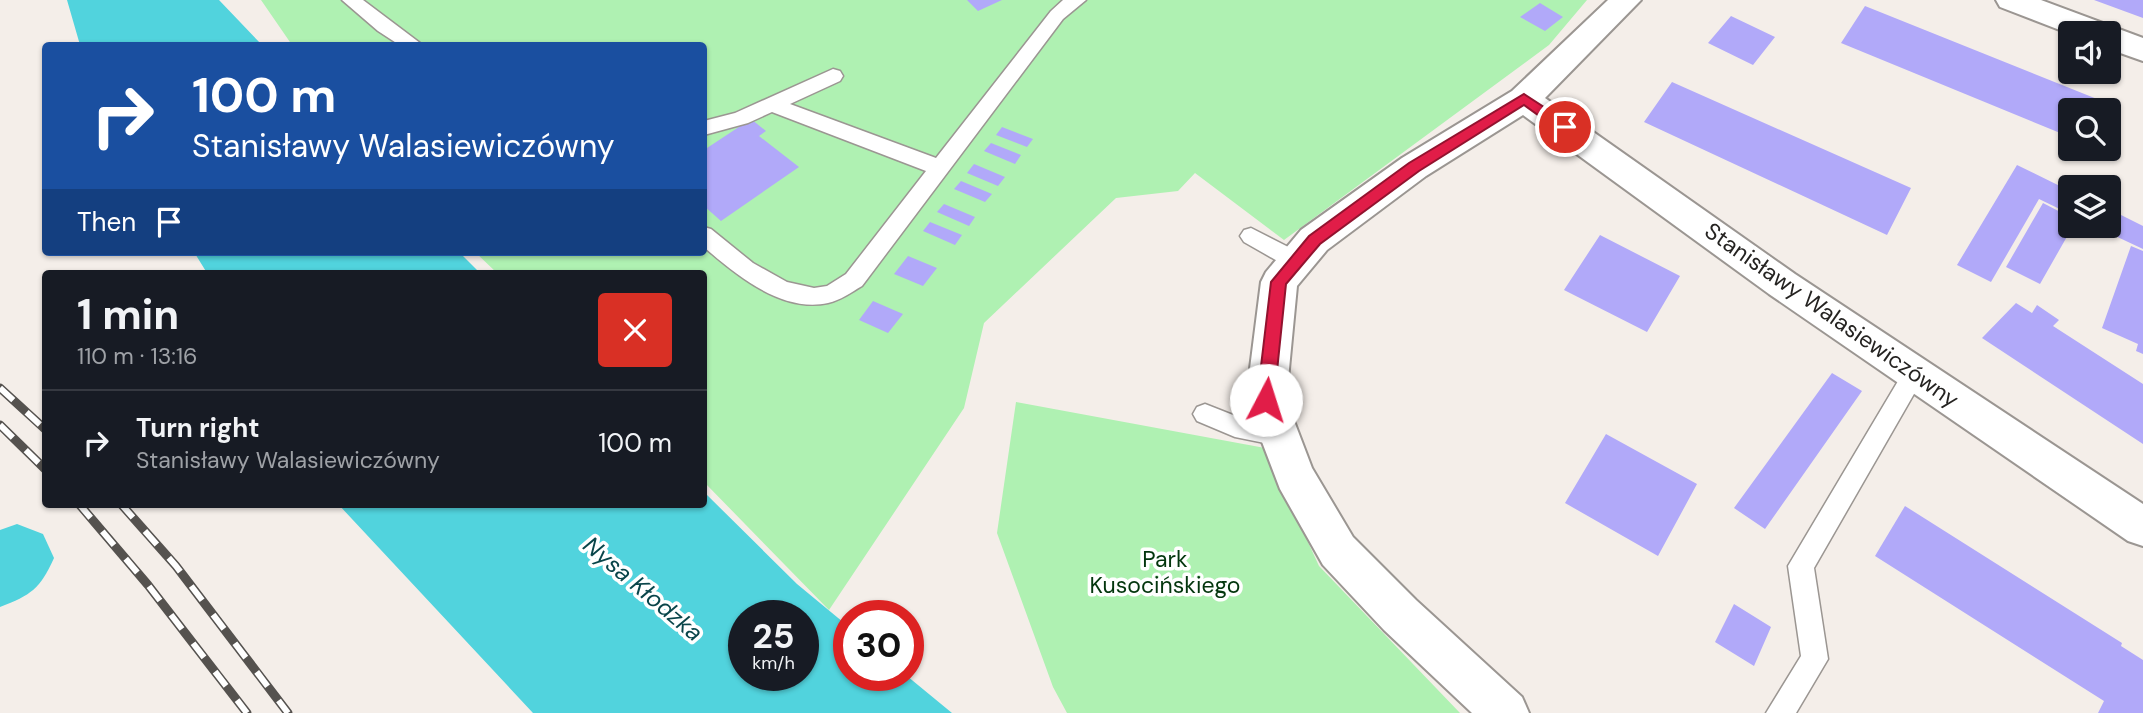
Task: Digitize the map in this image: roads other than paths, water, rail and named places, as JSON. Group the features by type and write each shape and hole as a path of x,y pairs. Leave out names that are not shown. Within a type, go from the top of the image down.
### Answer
{"street":[{"path":"1506,713 1400,615 1338,551 1296,476 1266,400 1279,282 1314,240 1414,167 1524,99 1626,0"},
{"path":"2011,0 2066,21"},
{"path":"2121,42 2143,50"},
{"name":"Stanisławy Walasiewiczówny","path":"1524,99 1782,284 2143,527"}],"lane":[{"path":"351,0 409,42"},
{"path":"707,238 736,262 788,293 810,297 830,294 854,279 1064,7 1077,0"},
{"path":"707,127 741,118 833,76"},
{"path":"771,104 940,168"},
{"path":"1251,236 1296,261"},
{"path":"1780,713 1815,659 1801,566 1915,373"},
{"path":"1205,414 1235,427 1280,436"}],"water":[{"path":"67,0 219,0 259,42 79,42"},
{"path":"196,256 463,256 477,270 205,270"},
{"name":"Nysa Kłodzka","path":"707,495 816,600 728,600 728,691 819,691 819,602 833,614 833,691 924,690 952,713 533,713 342,508 707,508"}],"waterway":[{"path":"0,572 17,558"}],"railway":[{"path":"0,388 42,426"},
{"path":"0,425 42,466"},
{"path":"82,508 148,585 247,713"},
{"path":"125,508 176,566 288,713"}],"park label":[{"name":"Park Kusocińskiego","path":"1165,572"}]}
